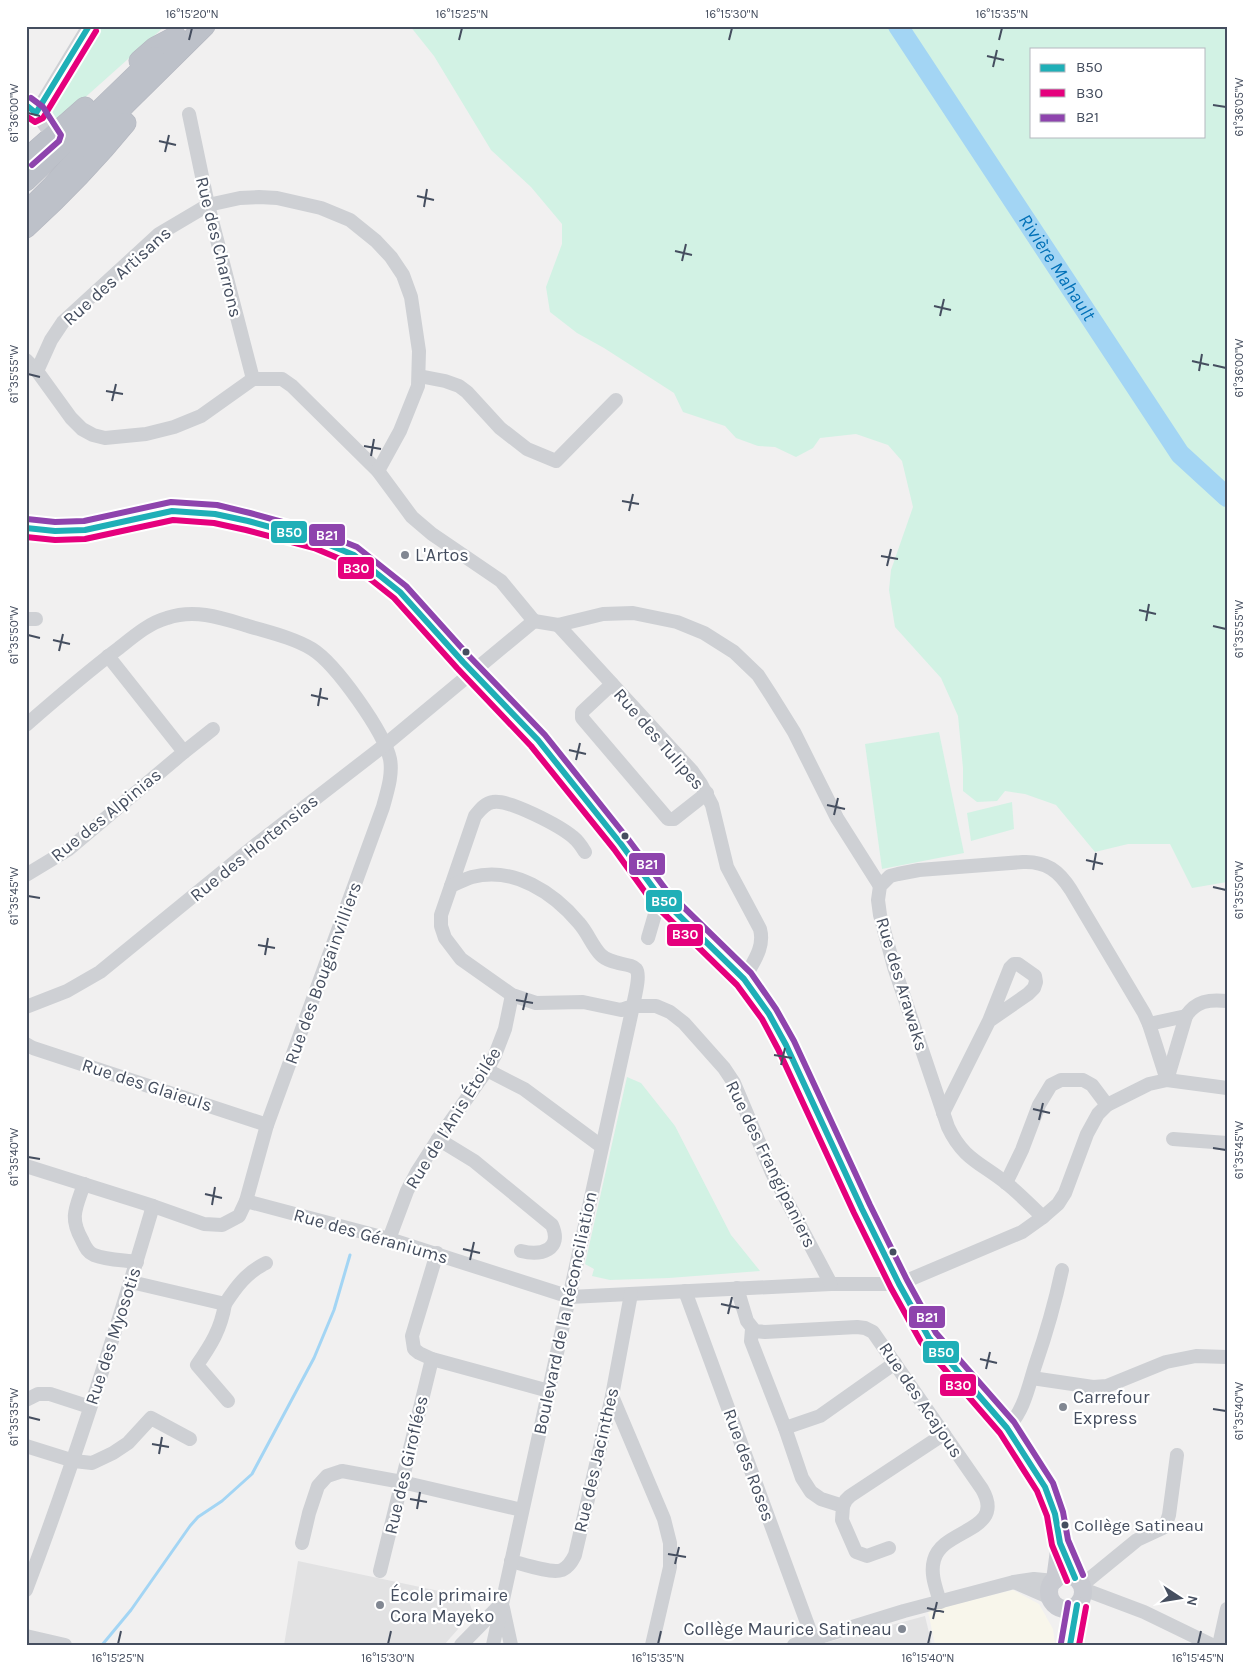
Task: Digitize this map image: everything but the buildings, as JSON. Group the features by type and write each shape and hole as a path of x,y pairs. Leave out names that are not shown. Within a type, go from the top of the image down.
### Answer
{"highway":[{"path":"26,159 155,47 205,26"},
{"path":"26,181 182,36"},
{"path":"26,212 126,104 182,36"},
{"path":"26,228 66,192 99,156 143,102 182,36"}],"main road":[{"path":"26,528 55,531 85,530 172,511 215,514 317,540 354,555 400,592 472,672 538,740 621,844 660,897 744,979 769,1014 786,1045 899,1284 929,1338 1007,1428 1046,1487 1055,1514 1060,1543 1079,1592 1068,1645"},
{"path":"1060,1543 1054,1591 1068,1645"},
{"path":"1054,1591 1065,1575 1079,1592"},
{"path":"1054,1591 1068,1609 1079,1592"}],"street":[{"path":"52,135 31,109 89,26"},
{"name":"Rue des Charrons","path":"189,114 208,205 253,379"},
{"name":"Rue des Artisans","path":"36,370 63,322 159,234 208,205 240,198 259,197 301,202 350,220 376,241 391,257 403,275 411,297 419,352 419,376 414,398 400,431 378,471"},
{"path":"26,360 82,429 93,435 105,438 146,434 174,427 201,416 253,379 282,380 292,386 378,471 412,517 432,534 501,581 534,621 558,625 604,614 633,613 677,622 704,633 734,652 758,675 794,732 837,818 880,886 890,876 919,870 1023,862 1041,863 1062,877 1149,1024 1167,1080"},
{"path":"419,376 459,386 467,392 500,428 527,449 556,461 616,400"},
{"path":"26,725 108,656 146,628 167,618 191,614 214,616 297,642 314,650 334,669 352,691 386,744"},
{"name":"Rue des Hortensias","path":"26,1007 67,991 100,972 258,844 386,744 534,621"},
{"name":"Rue des Tulipes","path":"558,625 692,771 706,793 712,805 728,867 762,936 760,949 744,979"},
{"path":"108,656 184,752"},
{"path":"612,684 582,712 582,718 668,819 674,819 706,793"},
{"name":"Rue des Alpinias","path":"26,875 69,849 213,729"},
{"name":"Rue des Bougainvilliers","path":"246,1201 267,1125 383,807 391,771 386,744"},
{"name":"Rue des Frangipaniers","path":"585,852 579,843 567,833 528,812 502,802 491,802 481,808 475,816 441,915 441,926 445,938 461,959 512,995 536,1003 583,1002 621,1010 633,1006 656,1006 670,1012 684,1023 724,1068 740,1095 772,1173 831,1284"},
{"name":"Boulevard de la Réconciliation","path":"451,886 472,877 495,875 515,878 540,888 555,899 578,922 602,956 612,962 636,969 638,981 493,1645"},
{"name":"Rue des Arawaks","path":"880,886 878,900 880,915 894,967 948,1127 958,1146 970,1159 1006,1183 1043,1217"},
{"path":"648,938 660,897"},
{"name":"Rue de l'Anis Étoilée","path":"389,1239 407,1191 438,1139 487,1070 495,1055 504,1029 512,995"},
{"path":"1167,1080 1186,1016 1190,1010 1203,1002 1212,1000 1227,1001"},
{"path":"1149,1024 1186,1016"},
{"path":"943,1113 989,1021"},
{"name":"Rue des Glaieuls","path":"26,1044 33,1048 267,1125"},
{"path":"487,1070 524,1090 601,1146"},
{"path":"1006,1183 1031,1128 1039,1105 1051,1085 1061,1080 1082,1080 1092,1085 1107,1105"},
{"path":"899,1284 1022,1232 1043,1217 1058,1204 1065,1193 1087,1134 1098,1114 1107,1105 1149,1084 1167,1080 1227,1088"},
{"path":"438,1139 474,1161 552,1225 555,1232 550,1248 542,1253 532,1254 521,1251"},
{"path":"1173,1139 1227,1143"},
{"path":"26,1166 204,1224 222,1225 233,1221 246,1201"},
{"path":"84,1184 75,1211 74,1222 86,1249 89,1253 98,1256 137,1262"},
{"name":"Rue des Géraniums","path":"246,1201 437,1253 570,1297 831,1284 899,1284"},
{"name":"Rue des Myosotis","path":"26,1590 74,1461 153,1206"},
{"path":"437,1253 412,1336 413,1346 416,1351 432,1359 549,1391"},
{"path":"228,1401 197,1365 213,1342 219,1329 225,1304 246,1275 266,1263"},
{"path":"1007,1428 1016,1418 1028,1391 1053,1312 1062,1270"},
{"path":"131,1282 225,1304"},
{"path":"737,1288 747,1321 752,1329 751,1341 785,1428 802,1478 811,1492 821,1499 843,1506"},
{"name":"Rue des Roses","path":"685,1291 813,1639"},
{"name":"Rue des Jacinthes","path":"511,1561 555,1571 564,1570 571,1564 575,1555 612,1396 631,1294"},
{"name":"Rue des Acajous","path":"752,1329 765,1332 857,1327 865,1328 878,1337 986,1496 989,1508 985,1517 940,1548 936,1553 932,1566 932,1575 940,1602"},
{"path":"1032,1378 1107,1386 1166,1362 1196,1356 1227,1357"},
{"name":"Rue des Giroflées","path":"380,1571 432,1359"},
{"path":"785,1428 812,1420 826,1413 895,1363"},
{"path":"26,1400 38,1394 50,1394 90,1407"},
{"path":"612,1396 664,1520 670,1543 670,1566 652,1645"},
{"path":"26,1446 74,1461 92,1463 128,1444 151,1418 190,1439"},
{"path":"888,1548 868,1556 856,1552 842,1520 843,1506 850,1496 944,1434"},
{"path":"1079,1592 1137,1540 1165,1527 1169,1514 1177,1455"},
{"path":"302,1543 318,1486 327,1476 342,1471 402,1482 522,1510"},
{"path":"794,1645 904,1611 1014,1582 1054,1591"},
{"path":"1079,1592 1144,1612 1212,1645"},
{"path":"461,1645 502,1602"},
{"path":"502,1602 511,1645"},
{"path":"1219,1645 1227,1609"},
{"path":"26,1636 65,1645"}],"shaded area":[{"name":"École primaire Cora Mayeko","path":"298,1561 467,1597 473,1612 444,1645 284,1645"},
{"path":"1013,1590 1039,1604 1053,1629 1055,1645 935,1645 928,1611"},
{"name":"Collège Maurice Satineau","path":"925,1616 932,1645 820,1645 828,1642"}],"green space":[{"path":"101,26 165,26 62,118 51,119 48,116 50,109"},
{"path":"410,26 1227,26 1227,882 1192,888 1170,844 1128,844 1095,852 1056,805 1025,794 1005,791 997,801 977,802 963,791 963,768 958,716 941,678 895,627 889,590 891,570 913,507 902,461 888,445 856,434 820,438 813,448 796,457 775,447 758,446 736,438 725,426 683,412 674,393 577,333 550,312 546,287 562,244 562,224 531,187 491,150 434,56"},
{"path":"939,732 964,853 882,869 865,744"},
{"path":"1012,802 1014,829 971,841 967,813"},
{"path":"627,1077 641,1083 675,1126 731,1235 760,1271 669,1278 610,1280 592,1276 594,1269 585,1264"}],"waterway":[{"name":"Rivière Mahault","path":"898,26 1180,454 1227,497"},
{"path":"102,1645 131,1610 190,1526 198,1517 222,1501 252,1474 314,1358 334,1310 350,1255"}],"transit line":[{"name":"B50","path":"26,105 36,113 89,26"},
{"name":"B30","path":"26,116 35,122 43,118 96,31"},
{"name":"B21","path":"31,98 43,107 61,135 59,141 32,165"},
{"name":"B21","path":"27,519 55,522 84,521 171,502 217,505 319,532 357,547 406,586 469,656 545,735 667,891 751,973 776,1009 794,1041 907,1280 936,1333 1014,1422 1053,1483 1063,1512 1068,1540 1083,1575"},
{"name":"B50","path":"26,528 55,531 85,530 172,511 215,514 317,540 354,555 400,592 463,662 538,740 621,844 660,897 744,979 769,1014 786,1045 899,1284 929,1338 1007,1428 1045,1487 1055,1514 1060,1543 1075,1578"},
{"name":"B30","path":"26,537 55,540 85,539 173,520 214,523 314,548 350,563 394,598 531,746 614,849 653,903 737,985 762,1019 778,1049 854,1213 891,1288 921,1342 1000,1433 1037,1491 1047,1516 1052,1545 1067,1581"},
{"name":"B21","path":"1061,1643 1068,1603"},
{"name":"B50","path":"1070,1645 1077,1605"},
{"name":"B30","path":"1079,1645 1086,1607"}],"place":[{"name":"L'Artos","path":"405,555"},
{"name":"Carrefour Express","path":"1063,1407"},
{"name":"Collège Satineau","path":"1065,1525"},
{"name":"École primaire Cora Mayeko","path":"380,1605"},
{"name":"Collège Maurice Satineau","path":"902,1629"}]}
